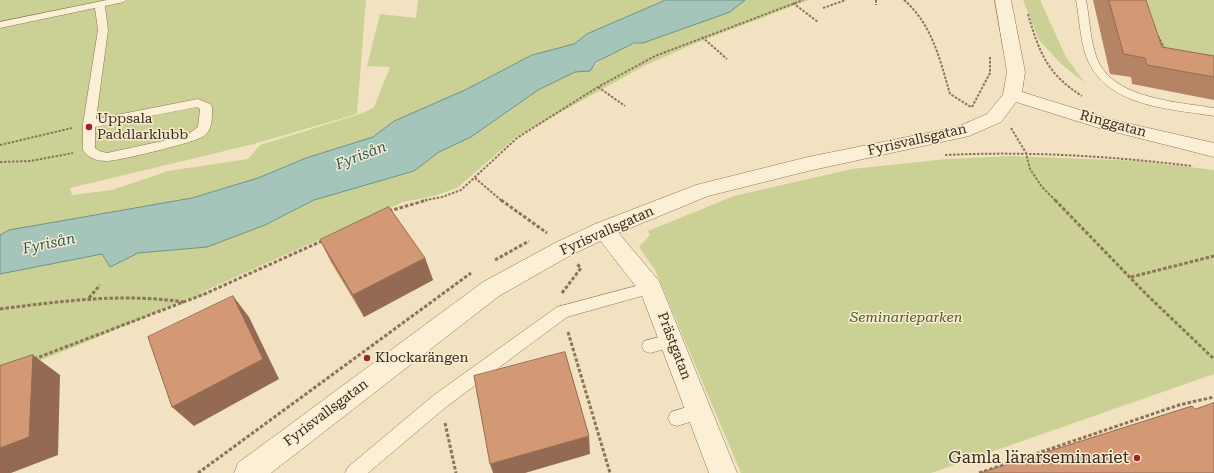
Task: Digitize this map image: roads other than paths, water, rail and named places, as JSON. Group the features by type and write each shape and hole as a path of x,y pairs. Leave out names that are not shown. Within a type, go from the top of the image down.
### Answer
{"street":[{"path":"1003,0 1016,72 1012,95"},
{"name":"Fyrisvallsgatan","path":"248,473 491,290 573,256 604,230 703,190 808,164 962,132 994,118 1004,108 1012,95"},
{"name":"Ringgatan","path":"1012,95 1106,124 1214,150"},
{"name":"Prästgatan","path":"604,230 651,288 661,343 689,415 723,473"}],"lane":[{"path":"0,26 100,6 121,0"},
{"path":"1081,0 1094,62 1103,77 1128,93 1141,98 1214,112"},
{"path":"89,124 198,103 206,107 205,129 200,135 189,140 108,157 95,155 89,150 89,124 104,30 100,6"},
{"path":"354,473 440,401 562,312 651,288"}],"water":[{"name":"Fyrisån","path":"666,0 745,0 730,12 643,43 634,43 596,62 590,71 575,72 538,90 471,137 439,152 414,171 314,200 265,225 207,247 138,253 110,267 102,254 0,274 0,235 9,230 192,198 258,178 306,158 373,137 394,121 465,90 532,55 574,44 587,34"}],"place":[{"name":"Uppsala Paddlarklubb","path":"89,127"},
{"name":"Klockarängen","path":"367,358"},
{"name":"Gamla lärarseminariet","path":"1137,458"}],"park label":[{"name":"Seminarieparken","path":"906,318"}]}
